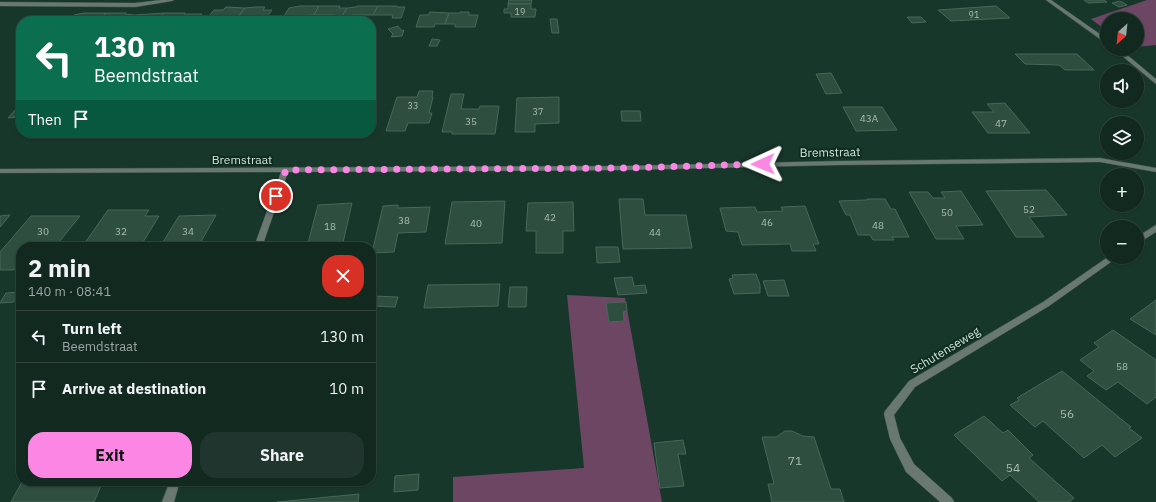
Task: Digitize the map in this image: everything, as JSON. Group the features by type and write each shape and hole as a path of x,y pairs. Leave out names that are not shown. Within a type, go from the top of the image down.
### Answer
{"street":[{"path":"0,4 53,4 49,6 135,5 172,0"},
{"path":"1048,0 1100,37"},
{"path":"1125,56 1156,82"},
{"name":"Bremstraat","path":"0,171 624,168 840,163 1100,160 1156,170"},
{"path":"260,242 286,170"},
{"path":"1144,236 1156,228"},
{"name":"Schutenseweg","path":"948,502 910,468 895,439 889,414 912,384 1046,304 1104,264"},
{"path":"168,502 173,486"}],"shaded area":[{"path":"1147,0 1156,0 1156,45 1144,46 1144,12 1112,12"},
{"path":"1100,16 1100,26 1091,19"},
{"path":"567,295 625,298 662,502 453,502 453,477 584,468"}],"building":[{"path":"509,0 532,0 531,4 508,4"},
{"path":"1084,0 1104,0 1107,2 1088,3"},
{"path":"1120,1 1127,5 1119,7 1112,3"},
{"path":"508,4 531,4 531,9 536,9 535,17 511,17 511,13 504,13 504,9 508,9"},
{"path":"300,6 319,6 314,15 284,16 289,8"},
{"path":"319,6 340,6 339,8 347,8 342,16 314,15"},
{"path":"378,6 373,15 342,16 347,8"},
{"path":"378,6 405,7 401,18 392,18 393,15 373,15"},
{"path":"996,6 1010,18 951,21 938,10"},
{"path":"226,7 245,8 238,16 209,16 214,10 223,10"},
{"path":"265,7 263,10 272,10 268,16 238,16 245,8"},
{"path":"430,12 449,13 445,24 435,24 434,27 416,27 420,15 428,15"},
{"path":"469,12 469,15 478,15 475,27 455,27 455,24 445,24 449,13"},
{"path":"84,13 106,13 103,16 73,16"},
{"path":"106,13 126,13 125,14 134,15 133,16 103,16"},
{"path":"164,13 161,16 133,16"},
{"path":"164,13 202,14 200,16 161,16"},
{"path":"907,17 921,17 926,22 912,23"},
{"path":"550,19 557,19 559,33 552,33"},
{"path":"398,26 402,31 404,30 402,36 391,37 393,34 388,29"},
{"path":"432,39 440,40 437,46 429,46"},
{"path":"1015,54 1077,54 1094,70 1065,70 1059,65 1025,64"},
{"path":"831,73 842,93 826,94 816,74"},
{"path":"419,91 433,91 429,113 432,113 429,123 408,123 405,131 386,131 397,97 417,97"},
{"path":"451,94 464,94 461,109 479,109 480,106 499,106 495,134 452,134 452,132 442,132"},
{"path":"559,97 559,123 535,124 535,132 515,132 517,98"},
{"path":"1005,103 1030,133 988,133 972,112 994,112 987,104"},
{"path":"843,107 882,107 897,130 856,131"},
{"path":"16,109 16,117 8,118"},
{"path":"621,111 640,111 641,121 622,121"},
{"path":"1046,190 1067,215 1029,217 1044,237 1016,237 986,191"},
{"path":"961,191 983,225 956,226 964,239 936,239 909,192 928,192 933,198 945,198 941,192"},
{"path":"619,199 643,199 645,215 686,215 692,248 623,249"},
{"path":"885,199 891,209 895,209 909,237 892,237 894,240 873,240 870,235 858,235 850,215 846,215 839,201"},
{"path":"505,201 502,243 445,244 452,202"},
{"path":"573,202 574,231 563,231 563,253 536,253 536,231 526,231 528,203"},
{"path":"352,203 343,242 308,242 318,205"},
{"path":"398,205 398,208 430,207 426,232 398,233 394,252 376,253 376,242 375,242 383,206"},
{"path":"805,206 819,244 813,244 816,251 792,251 790,244 742,245 738,232 726,231 720,208 755,207 757,212 783,211 781,207"},
{"path":"108,210 149,210 145,216 159,216 143,242 86,242"},
{"path":"10,215 0,227 0,216"},
{"path":"216,215 201,242 163,242 179,216"},
{"path":"31,216 80,216 59,242 16,242 16,267 14,270 0,270 0,252"},
{"path":"596,247 618,247 620,262 597,263"},
{"path":"756,274 760,285 760,293 734,294 729,279 733,278 732,275"},
{"path":"632,277 634,286 645,285 647,293 618,295 614,278"},
{"path":"784,280 789,296 768,296 763,281"},
{"path":"500,284 498,306 424,308 428,285"},
{"path":"510,287 527,287 526,307 508,307"},
{"path":"16,292 16,299 14,302 0,303 6,293"},
{"path":"376,296 398,297 395,307 376,306"},
{"path":"1156,300 1156,335 1130,319"},
{"path":"626,302 627,311 623,312 624,321 609,322 606,303"},
{"path":"1113,330 1156,360 1156,397 1147,404 1118,382 1106,390 1087,376 1094,371 1080,360 1099,347 1094,343"},
{"path":"1062,371 1131,427 1129,428 1142,438 1115,457 1102,445 1084,458 1043,421 1035,427 1010,405 1019,400 1017,398"},
{"path":"984,416 1003,433 1008,430 1033,455 1029,458 1074,498 1069,502 1039,502 1010,475 1002,481 954,435"},
{"path":"785,431 792,431 803,436 814,437 831,489 840,489 844,502 772,502 768,484 774,484 762,437 776,437"},
{"path":"683,440 686,454 678,454 684,486 660,488 654,443"},
{"path":"419,474 418,490 394,492 395,476"},
{"path":"20,486 101,486 94,502 11,502"},
{"path":"359,494 358,502 277,502"}],"route":[{"path":"276,196 286,170 624,168 763,164"}]}
